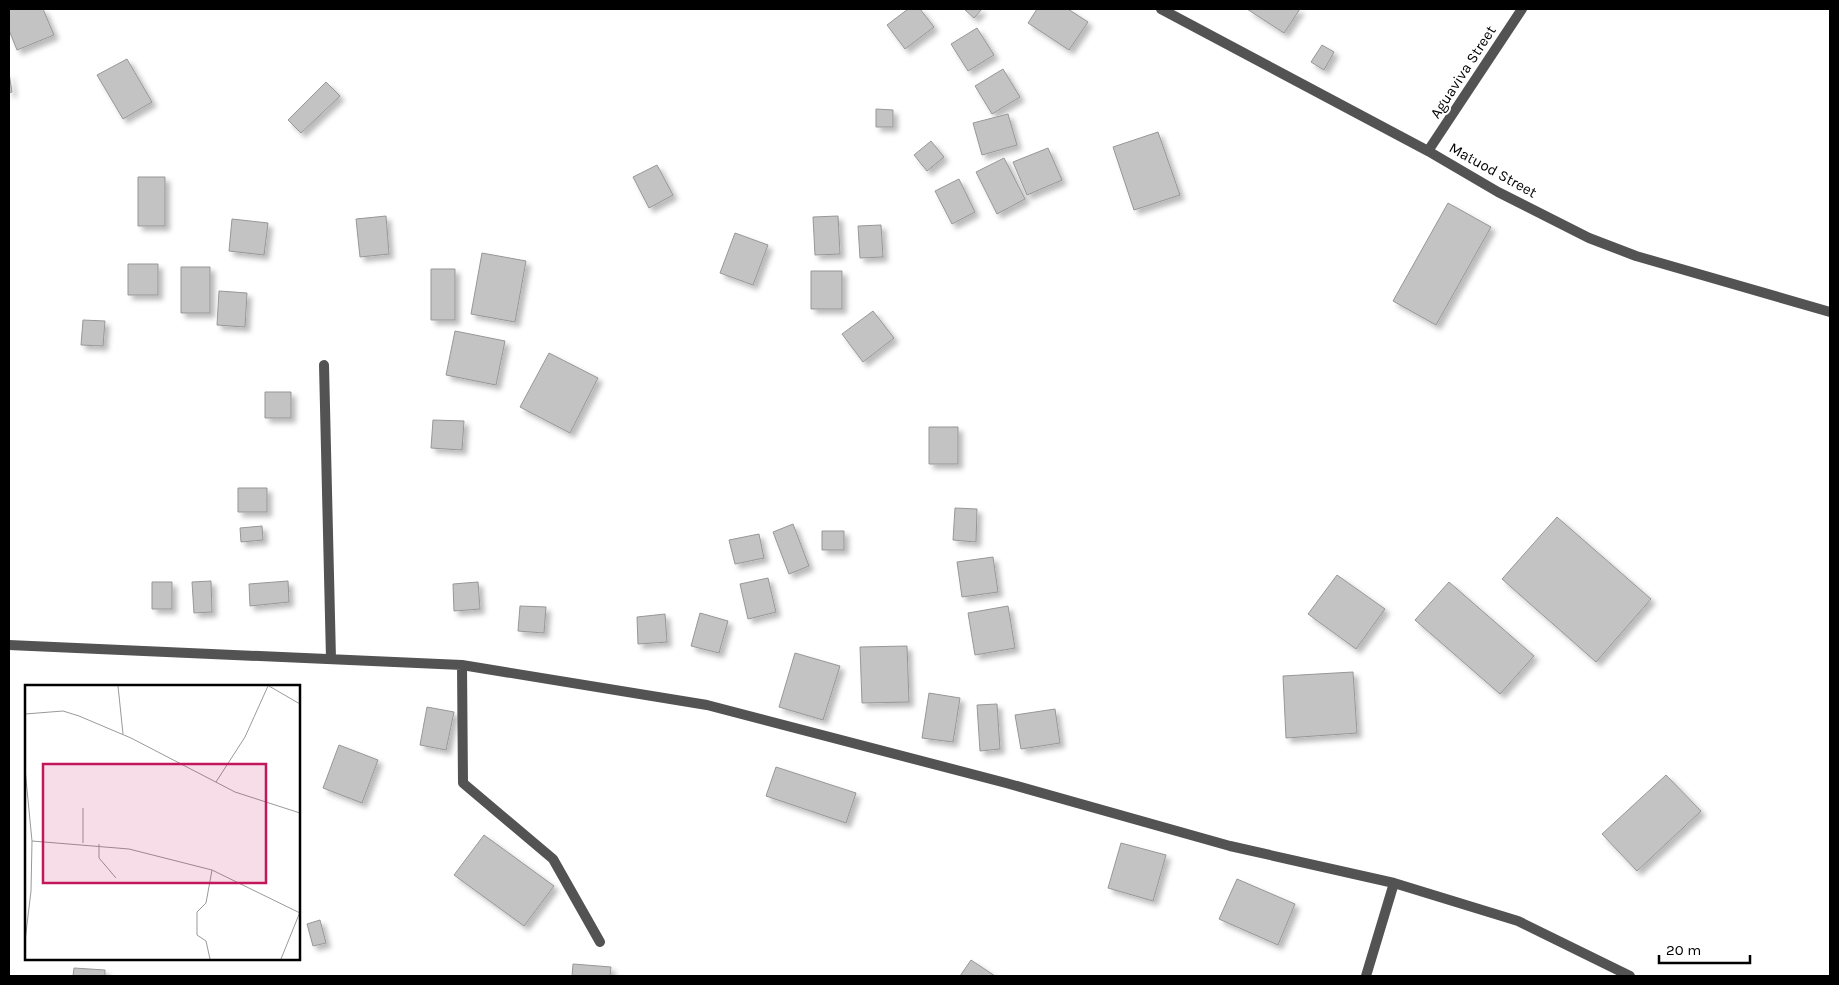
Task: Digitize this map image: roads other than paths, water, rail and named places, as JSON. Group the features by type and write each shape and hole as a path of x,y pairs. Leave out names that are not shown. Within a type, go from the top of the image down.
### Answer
{"street":[{"name":"Matuod Street","path":"1161,9 1428,151 1498,192 1589,238 1636,256 1830,312"},
{"name":"Aguaviva Street","path":"1428,151 1522,9"},
{"path":"324,365 331,659"},
{"path":"9,646 462,665 706,705 1006,783 1230,846 1394,884 1518,921 1630,976"},
{"path":"462,665 463,783 553,859 600,942"},
{"path":"1366,976 1394,884"}]}
